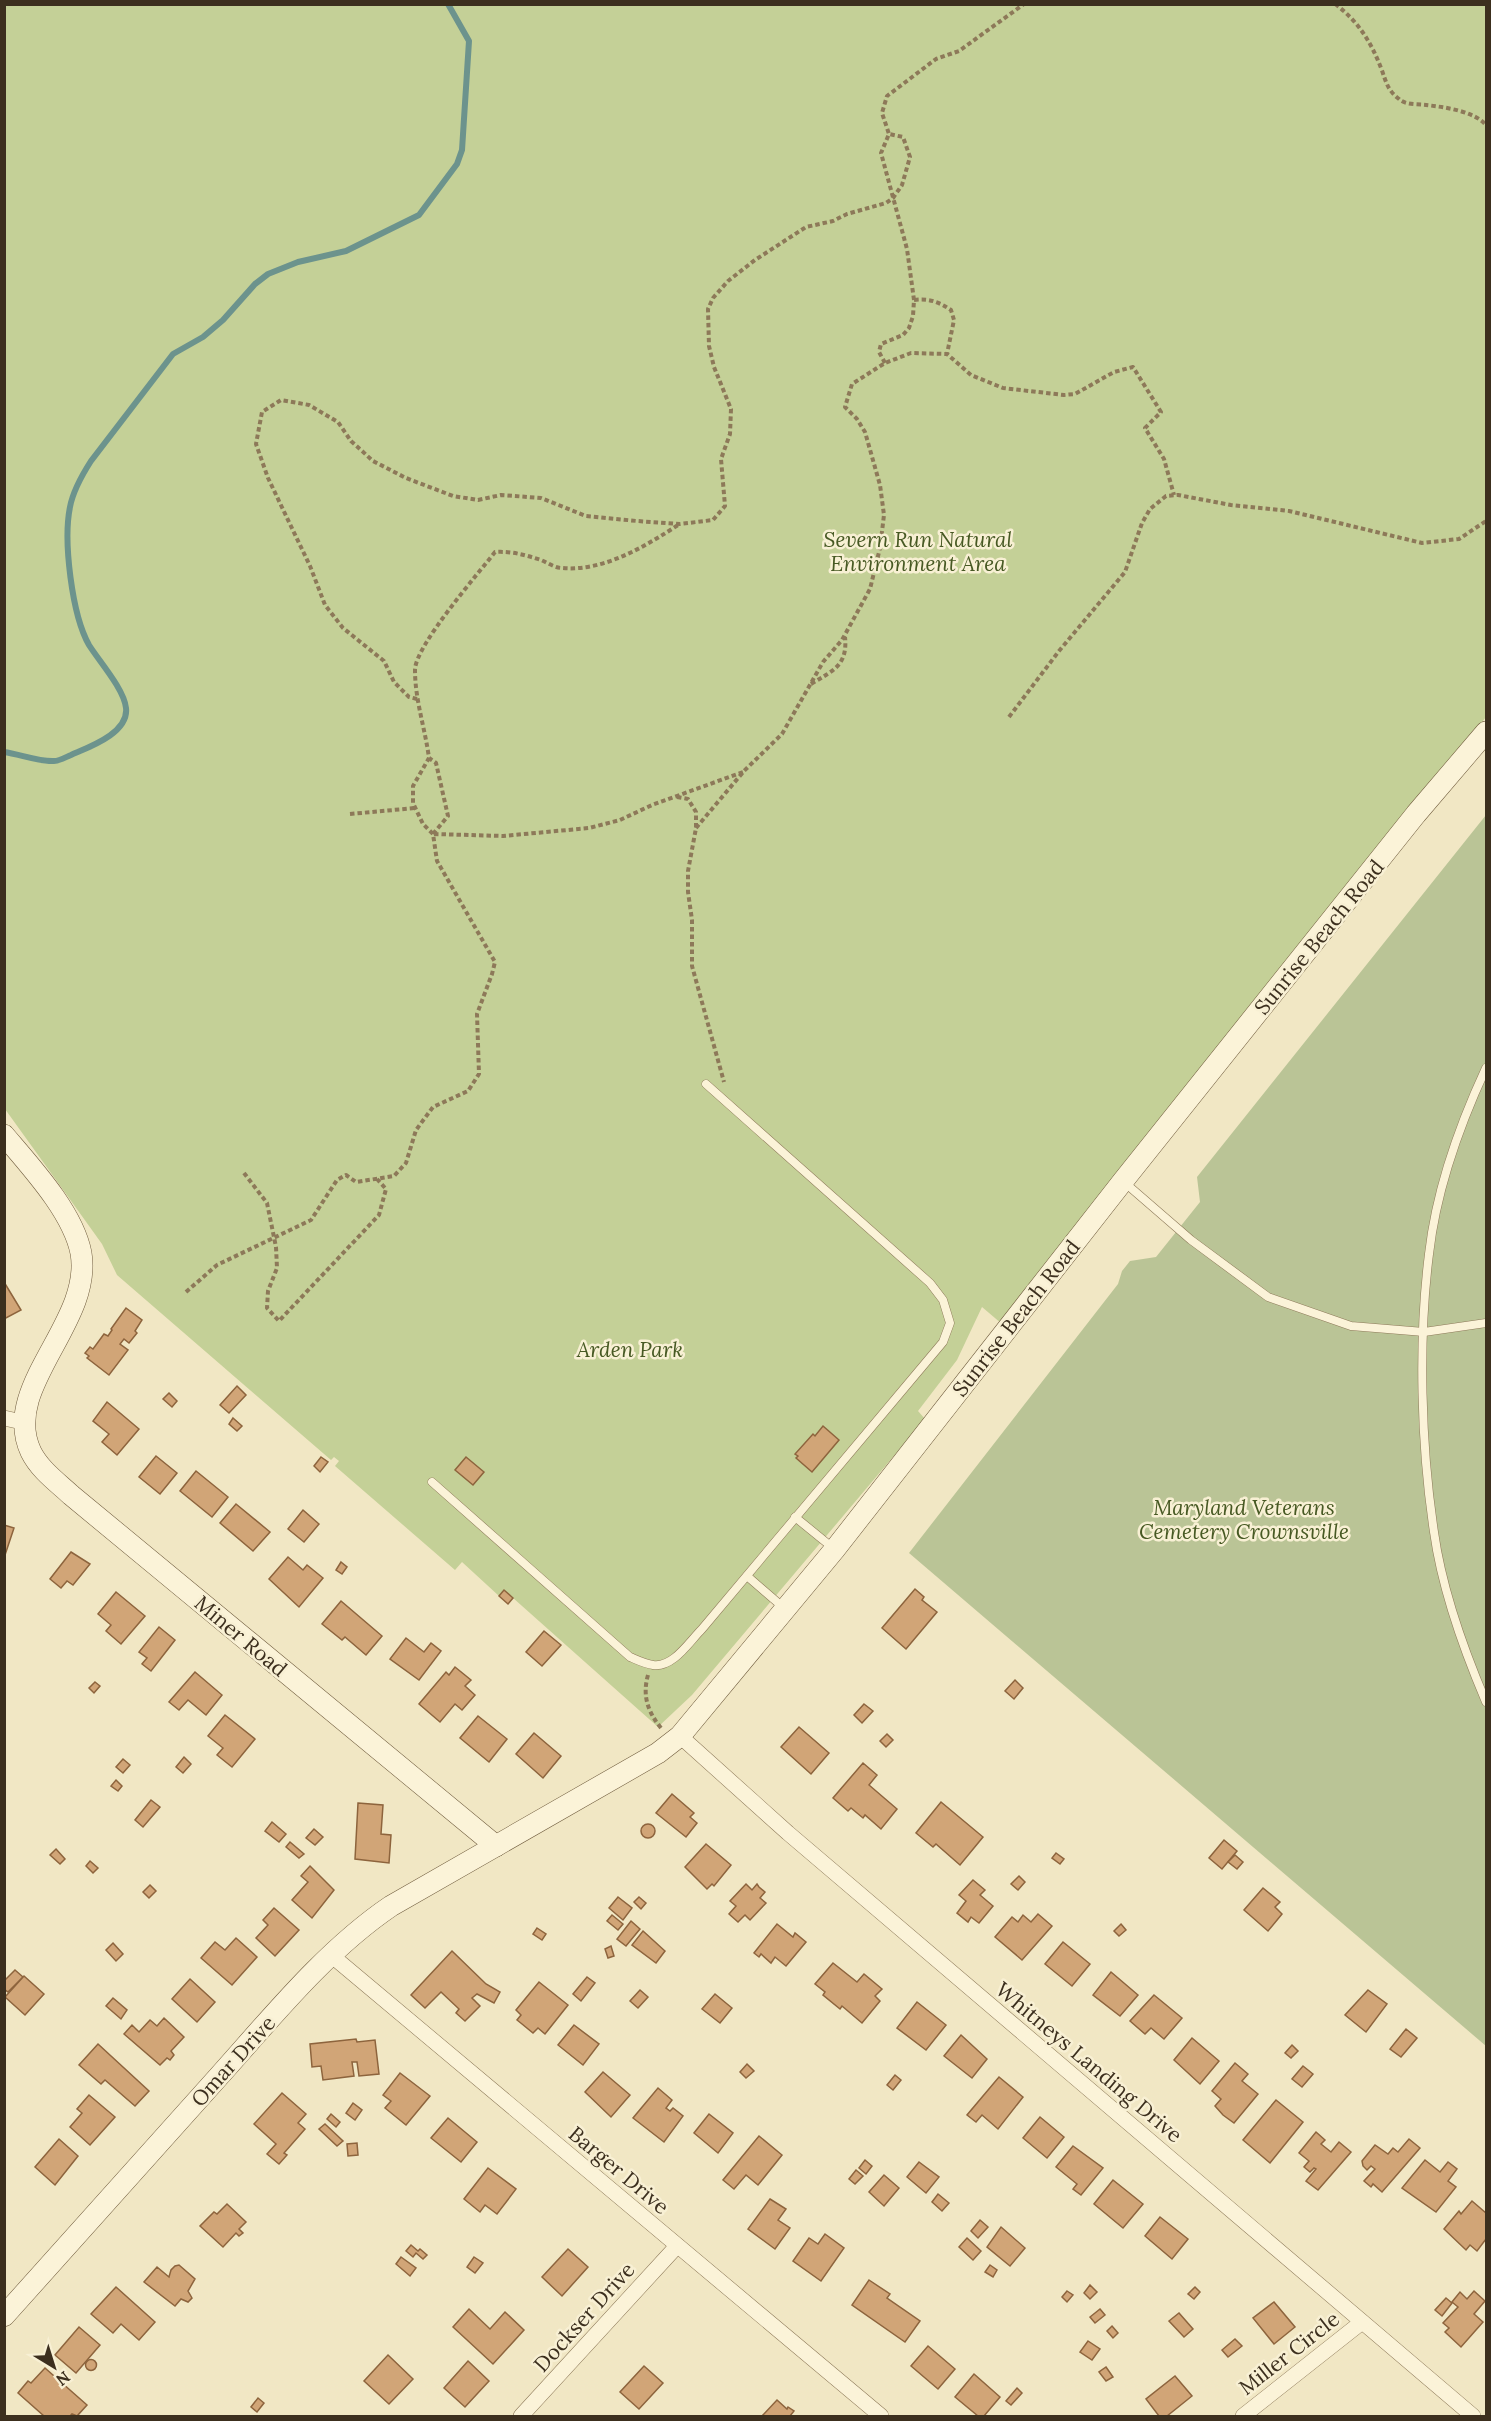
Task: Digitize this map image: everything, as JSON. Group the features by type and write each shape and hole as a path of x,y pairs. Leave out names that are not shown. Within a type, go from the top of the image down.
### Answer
{"street":[{"name":"Sunrise Beach Road","path":"496,1846 658,1753 680,1736 835,1549 1123,1181 1416,814 1486,732"},
{"path":"4,1135 65,1214 77,1239 82,1270 72,1308 24,1407 13,1420"},
{"name":"Miner Road","path":"13,1420 23,1431 31,1452 50,1476 496,1846"},
{"name":"Whitneys Landing Drive","path":"680,1736 788,1833 1473,2416"},
{"name":"Omar Drive","path":"4,2316 331,1955 365,1924 391,1906 496,1846"},
{"name":"Barger Drive","path":"331,1955 880,2416"},
{"name":"Dockser Drive","path":"521,2416 677,2246"},
{"name":"Miller Circle","path":"1243,2416 1362,2322"}],"lane":[{"path":"1486,1068 1447,1170 1429,1254 1424,1332 1424,1422 1434,1533 1453,1614 1486,1702"},
{"path":"432,1482 630,1657 651,1665 664,1665 678,1655 747,1576 943,1342 950,1323 943,1300 930,1283 706,1084"},
{"path":"1123,1181 1191,1240 1268,1297 1351,1326 1424,1332 1486,1323"},
{"path":"795,1517 835,1549"},
{"path":"747,1576 784,1608"}],"path":[{"path":"885,363 879,352 881,344 903,335 909,328 913,316 914,300 907,249 881,153 889,134 882,113 886,96 936,60 959,51 1024,4"},
{"path":"1335,4 1352,16 1368,39 1388,91 1402,102 1431,105 1462,113 1480,118 1486,125"},
{"path":"417,699 408,697 394,682 384,661 343,628 325,605 310,566 268,478 256,444 262,412 281,400 309,405 338,422 351,441 373,461 405,478 453,496 478,500 501,495 541,498 586,516 680,524 713,520 725,506 721,459 730,434 731,409 714,367 709,346 708,309 713,298 728,281 755,260 807,227 833,221 847,214 886,203 893,198 902,184 910,158 903,136 889,134"},
{"path":"914,300 931,300 951,310 954,320 947,354"},
{"path":"696,828 744,771 782,734 823,662 845,636 870,589 880,548 884,515 880,485 865,432 846,408 852,384 885,363 911,353 947,354 971,375 1004,388 1064,395 1075,394 1114,372 1133,367 1161,412 1145,428 1164,459 1173,495"},
{"path":"1009,717 1059,651 1125,572 1142,523 1150,509 1166,496 1173,495 1231,505 1289,511 1422,543 1459,539 1486,521"},
{"path":"186,1292 217,1265 311,1220 337,1180 346,1174 356,1182 394,1176 406,1163 416,1130 433,1107 468,1091 479,1074 477,1014 495,962 437,861 433,834 423,824 415,808 413,786 429,758 417,699 414,668 424,644 495,552 512,551 561,568 580,567 614,560 647,546 680,524"},
{"path":"810,685 834,670 843,661 847,651 845,636"},
{"path":"429,758 436,763 448,816 433,834"},
{"path":"433,834 503,836 589,828 620,820 744,771"},
{"path":"677,797 688,799 696,812 696,828 688,881 692,920 692,966 731,1106"},
{"path":"350,814 415,808"},
{"path":"244,1173 267,1203 277,1268 268,1291 267,1308 279,1321 379,1215 386,1189 376,1179"},
{"path":"651,1665 647,1680 646,1705 650,1714 665,1732 680,1736"}],"green space":[{"name":"Severn Run Natural Environment Area","path":"1484,4 1486,6 1486,717 1002,1324 982,1307 957,1360 918,1411 925,1419 692,1695 658,1727 504,1590 499,1596 462,1562 455,1570 335,1466 339,1461 334,1457 331,1460 117,1275 102,1244 5,1109 4,5"},
{"name":"Maryland Veterans Cemetery Crownsville","path":"1486,815 1486,2046 909,1553 1118,1284 1122,1271 1130,1261 1156,1257 1200,1202 1197,1177"}],"building":[{"path":"4,1282 21,1310 4,1319"},
{"path":"126,1308 142,1320 135,1331 137,1333 129,1343 124,1339 120,1344 128,1350 109,1375 87,1358 89,1356 85,1353 90,1347 93,1349 104,1334 108,1336"},
{"path":"237,1386 246,1395 229,1413 220,1405"},
{"path":"169,1393 177,1401 172,1407 163,1399"},
{"path":"107,1402 139,1429 117,1455 102,1442 109,1434 93,1421"},
{"path":"233,1418 242,1426 237,1431 229,1424"},
{"path":"823,1426 839,1440 812,1472 796,1458 798,1456 795,1454"},
{"path":"156,1456 177,1473 160,1494 139,1477"},
{"path":"321,1457 328,1462 320,1472 314,1466"},
{"path":"466,1457 484,1472 473,1485 455,1470"},
{"path":"196,1471 228,1497 212,1517 180,1491"},
{"path":"236,1504 270,1532 253,1551 220,1523"},
{"path":"303,1510 319,1524 304,1542 288,1529"},
{"path":"4,1525 14,1528 5,1555 4,1555"},
{"path":"71,1552 90,1564 73,1585 67,1581 61,1588 50,1579"},
{"path":"288,1557 303,1570 307,1565 323,1578 299,1607 269,1579"},
{"path":"341,1562 347,1567 342,1574 336,1570"},
{"path":"915,1589 924,1597 922,1600 937,1612 906,1649 882,1628"},
{"path":"504,1590 513,1598 508,1604 499,1596"},
{"path":"116,1592 145,1616 121,1644 106,1631 111,1625 98,1614"},
{"path":"341,1601 382,1636 366,1655 345,1637 342,1640 322,1624"},
{"path":"159,1627 175,1640 151,1671 142,1664 147,1658 139,1652"},
{"path":"544,1631 561,1645 542,1666 526,1652"},
{"path":"406,1638 424,1652 431,1643 441,1651 419,1680 390,1659"},
{"path":"455,1667 471,1680 465,1686 475,1695 462,1710 455,1704 440,1722 419,1704 446,1672 449,1675"},
{"path":"195,1672 222,1695 206,1715 188,1700 179,1710 169,1702"},
{"path":"1015,1680 1023,1688 1014,1699 1005,1691"},
{"path":"95,1682 100,1686 94,1693 89,1688"},
{"path":"864,1704 873,1711 862,1723 854,1715"},
{"path":"225,1715 255,1739 232,1767 217,1755 223,1748 208,1736"},
{"path":"478,1716 507,1739 489,1762 460,1738"},
{"path":"799,1727 829,1753 811,1774 781,1747"},
{"path":"534,1733 561,1756 543,1778 516,1754"},
{"path":"887,1734 893,1740 886,1747 880,1741"},
{"path":"184,1757 191,1764 183,1773 176,1767"},
{"path":"123,1759 130,1765 123,1773 116,1767"},
{"path":"863,1763 877,1775 869,1785 897,1809 881,1829 865,1815 863,1818 851,1808 848,1811 833,1798"},
{"path":"116,1780 122,1786 118,1791 111,1786"},
{"path":"672,1794 694,1813 690,1817 697,1823 686,1837 656,1813"},
{"path":"151,1800 160,1807 143,1827 135,1820"},
{"path":"941,1802 983,1837 960,1865 936,1844 933,1847 916,1833"},
{"path":"358,1803 383,1805 381,1834 391,1835 389,1863 355,1859"},
{"path":"272,1822 286,1834 279,1842 265,1831"},
{"path":"648,1824 653,1826 655,1831 653,1836 648,1838 643,1836 641,1831 643,1826"},
{"path":"314,1829 323,1837 315,1845 306,1838"},
{"path":"1224,1840 1237,1851 1222,1869 1209,1858"},
{"path":"290,1842 304,1854 299,1858 286,1847"},
{"path":"706,1844 731,1865 714,1886 712,1884 707,1889 685,1867"},
{"path":"56,1849 65,1859 60,1864 50,1855"},
{"path":"1056,1853 1064,1859 1060,1864 1052,1858"},
{"path":"1235,1855 1243,1862 1237,1869 1228,1862"},
{"path":"90,1861 98,1868 93,1873 86,1866"},
{"path":"310,1866 334,1890 312,1918 292,1900 308,1882 301,1876"},
{"path":"1019,1876 1025,1882 1018,1890 1011,1884"},
{"path":"973,1880 985,1890 980,1895 993,1906 979,1923 971,1917 968,1922 957,1913 966,1901 959,1895"},
{"path":"746,1884 752,1890 757,1884 765,1892 760,1898 766,1903 750,1920 745,1915 738,1922 729,1914 736,1906 730,1901"},
{"path":"150,1885 156,1891 149,1898 143,1892"},
{"path":"1263,1888 1280,1902 1275,1907 1282,1914 1268,1931 1244,1910"},
{"path":"618,1897 632,1908 623,1920 609,1908"},
{"path":"639,1897 646,1903 641,1909 634,1902"},
{"path":"274,1908 299,1930 275,1956 256,1938 268,1925 263,1920"},
{"path":"1038,1914 1052,1926 1022,1960 995,1937 1012,1917 1018,1922 1023,1915 1031,1922"},
{"path":"612,1915 623,1924 618,1930 607,1921"},
{"path":"631,1921 640,1929 626,1946 617,1939"},
{"path":"777,1924 793,1937 795,1933 806,1942 786,1966 775,1957 771,1963 761,1954 759,1957 754,1953"},
{"path":"1121,1924 1126,1930 1119,1936 1114,1931"},
{"path":"537,1928 546,1934 542,1940 533,1934"},
{"path":"643,1931 665,1951 656,1963 632,1945"},
{"path":"236,1938 257,1957 232,1985 201,1958 215,1942 225,1950"},
{"path":"1063,1942 1090,1964 1072,1986 1045,1964"},
{"path":"113,1943 123,1954 116,1961 106,1950"},
{"path":"611,1946 614,1956 608,1958 605,1949"},
{"path":"452,1951 486,1984 500,1992 494,2003 477,1994 472,1998 480,2006 465,2021 456,2013 459,2009 441,1992 425,2008 411,1995"},
{"path":"833,1963 857,1982 864,1974 882,1989 875,1996 880,2001 862,2023 842,2006 840,2009 823,1995 825,1992 815,1984"},
{"path":"15,1970 23,1977 8,1992 4,1989 4,1981"},
{"path":"1111,1972 1138,1995 1120,2016 1093,1995"},
{"path":"24,1976 44,1994 25,2015 5,1997"},
{"path":"587,1977 595,1983 581,2001 573,1994"},
{"path":"190,1979 215,2002 197,2022 172,1999"},
{"path":"539,1982 568,2005 545,2034 538,2028 533,2033 517,2020 521,2015 516,2010"},
{"path":"640,1990 648,1997 638,2008 630,2001"},
{"path":"1368,1990 1387,2004 1366,2032 1345,2015"},
{"path":"715,1994 732,2008 720,2023 702,2009"},
{"path":"1154,1995 1182,2018 1164,2039 1151,2028 1145,2034 1130,2021"},
{"path":"113,1998 127,2010 121,2019 106,2006"},
{"path":"917,2002 946,2025 926,2050 897,2028"},
{"path":"164,2018 184,2037 171,2051 174,2055 170,2060 167,2058 160,2065 124,2034 132,2025 139,2032 150,2020 157,2026"},
{"path":"574,2025 599,2044 583,2065 558,2045"},
{"path":"1406,2029 1417,2038 1401,2057 1390,2049"},
{"path":"961,2035 987,2059 972,2078 944,2056"},
{"path":"1192,2038 1219,2061 1200,2084 1174,2060"},
{"path":"356,2039 357,2042 375,2040 379,2074 359,2076 357,2062 352,2062 354,2076 323,2080 321,2066 312,2067 310,2044"},
{"path":"98,2044 149,2091 135,2106 105,2080 101,2084 79,2065"},
{"path":"1292,2045 1298,2051 1291,2058 1285,2053"},
{"path":"1235,2063 1248,2074 1242,2081 1258,2094 1234,2123 1215,2106 1221,2099 1212,2091"},
{"path":"747,2064 754,2071 746,2078 740,2072"},
{"path":"1303,2066 1313,2074 1302,2087 1292,2079"},
{"path":"603,2072 630,2095 611,2117 585,2092"},
{"path":"400,2073 430,2096 406,2125 385,2108 391,2101 383,2095"},
{"path":"895,2075 901,2080 893,2090 887,2085"},
{"path":"999,2077 1023,2097 998,2129 982,2115 976,2122 967,2115"},
{"path":"658,2088 672,2100 666,2108 670,2111 673,2108 683,2116 664,2142 633,2118"},
{"path":"282,2093 306,2114 298,2123 305,2129 284,2153 287,2155 279,2164 267,2154 276,2144 254,2124"},
{"path":"89,2095 115,2117 90,2145 70,2127 82,2113 77,2109"},
{"path":"1276,2100 1303,2122 1270,2163 1243,2140"},
{"path":"353,2103 362,2110 355,2120 346,2113"},
{"path":"331,2114 340,2122 336,2127 327,2119"},
{"path":"709,2114 733,2133 718,2153 694,2133"},
{"path":"1040,2117 1064,2137 1047,2158 1023,2138"},
{"path":"448,2118 477,2142 461,2162 431,2138"},
{"path":"325,2124 343,2141 337,2146 319,2129"},
{"path":"1316,2132 1325,2140 1321,2144 1331,2152 1339,2142 1351,2152 1318,2190 1306,2181 1316,2169 1310,2172 1304,2167 1309,2161 1299,2153"},
{"path":"759,2136 782,2155 758,2185 746,2175 734,2189 723,2180"},
{"path":"59,2139 78,2156 55,2185 35,2167"},
{"path":"1409,2139 1420,2148 1382,2192 1373,2184 1371,2187 1364,2181 1375,2169 1371,2166 1367,2170 1362,2161 1375,2145 1388,2154 1393,2148 1398,2152"},
{"path":"357,2143 358,2155 348,2156 347,2144"},
{"path":"1073,2146 1103,2168 1081,2195 1073,2189 1077,2184 1056,2167"},
{"path":"865,2160 872,2166 866,2174 859,2168"},
{"path":"1425,2160 1440,2172 1448,2162 1457,2169 1448,2181 1456,2187 1436,2212 1402,2188"},
{"path":"919,2162 939,2177 926,2193 907,2177"},
{"path":"488,2168 516,2189 497,2214 485,2205 480,2212 464,2199"},
{"path":"856,2170 863,2176 855,2184 849,2179"},
{"path":"884,2175 899,2188 884,2206 869,2192"},
{"path":"1113,2180 1143,2204 1123,2228 1094,2204"},
{"path":"938,2194 949,2203 942,2211 932,2202"},
{"path":"770,2199 786,2209 778,2220 790,2228 775,2249 748,2229"},
{"path":"1472,2201 1486,2213 1486,2239 1477,2251 1470,2245 1466,2250 1444,2229 1459,2211 1461,2214"},
{"path":"227,2204 246,2222 239,2229 243,2233 239,2236 236,2233 223,2247 200,2226 214,2212 217,2214"},
{"path":"1160,2217 1188,2239 1172,2259 1145,2236"},
{"path":"980,2220 988,2227 978,2238 971,2231"},
{"path":"1001,2227 1025,2248 1010,2266 987,2247"},
{"path":"825,2234 844,2248 821,2281 793,2261 809,2238 818,2244"},
{"path":"967,2238 981,2251 973,2260 959,2247"},
{"path":"411,2245 427,2255 423,2259 416,2253 413,2257 406,2251"},
{"path":"568,2249 588,2267 562,2296 542,2277"},
{"path":"401,2257 416,2268 410,2276 396,2264"},
{"path":"474,2257 483,2263 475,2273 467,2267"},
{"path":"179,2265 195,2279 188,2291 192,2298 188,2302 181,2299 175,2306 144,2282 157,2267 169,2277 171,2270"},
{"path":"990,2265 997,2270 993,2277 985,2272"},
{"path":"869,2280 890,2294 887,2298 920,2321 905,2342 852,2305"},
{"path":"1090,2285 1097,2292 1090,2299 1084,2293"},
{"path":"116,2287 155,2322 139,2340 121,2324 113,2333 91,2314"},
{"path":"1195,2287 1200,2292 1194,2299 1188,2294"},
{"path":"1067,2291 1073,2295 1067,2302 1062,2297"},
{"path":"1474,2291 1485,2301 1474,2314 1483,2322 1461,2347 1445,2332 1449,2328 1443,2323 1458,2307 1452,2302 1460,2292 1467,2299"},
{"path":"1446,2298 1452,2303 1442,2316 1435,2310"},
{"path":"1274,2302 1295,2327 1274,2344 1253,2318"},
{"path":"469,2309 490,2329 505,2312 524,2330 493,2364 453,2327"},
{"path":"1100,2309 1105,2315 1095,2323 1090,2317"},
{"path":"1179,2313 1193,2329 1184,2337 1169,2321"},
{"path":"1112,2326 1118,2333 1113,2338 1107,2331"},
{"path":"79,2327 100,2345 76,2373 55,2355"},
{"path":"1235,2339 1242,2346 1228,2357 1222,2350"},
{"path":"1088,2341 1100,2349 1092,2360 1080,2352"},
{"path":"928,2346 955,2369 938,2389 911,2366"},
{"path":"388,2355 413,2379 389,2404 364,2381"},
{"path":"91,2359 97,2365 91,2371 85,2365"},
{"path":"468,2361 489,2381 465,2407 444,2388"},
{"path":"644,2366 663,2383 639,2409 620,2392"},
{"path":"1106,2367 1113,2377 1106,2381 1099,2372"},
{"path":"45,2368 87,2405 77,2416 72,2414 70,2416 44,2416 18,2393 28,2381 31,2383"},
{"path":"974,2374 1000,2397 984,2416 978,2416 955,2397"},
{"path":"1175,2376 1192,2396 1167,2416 1159,2416 1146,2399"},
{"path":"1017,2388 1022,2393 1011,2405 1006,2401"},
{"path":"258,2398 264,2403 257,2412 251,2407"},
{"path":"777,2400 787,2409 788,2407 794,2411 790,2416 762,2416"}],"waterway":[{"path":"4,752 42,760 58,760 106,738 115,732 125,717 126,708 121,692 89,645 78,616 68,558 68,521 73,495 91,461 173,354 203,337 223,320 255,284 268,274 298,262 346,251 419,215 457,164 462,150 469,41 448,4"}],"park label":[{"name":"Arden Park","path":"630,1349"}]}
